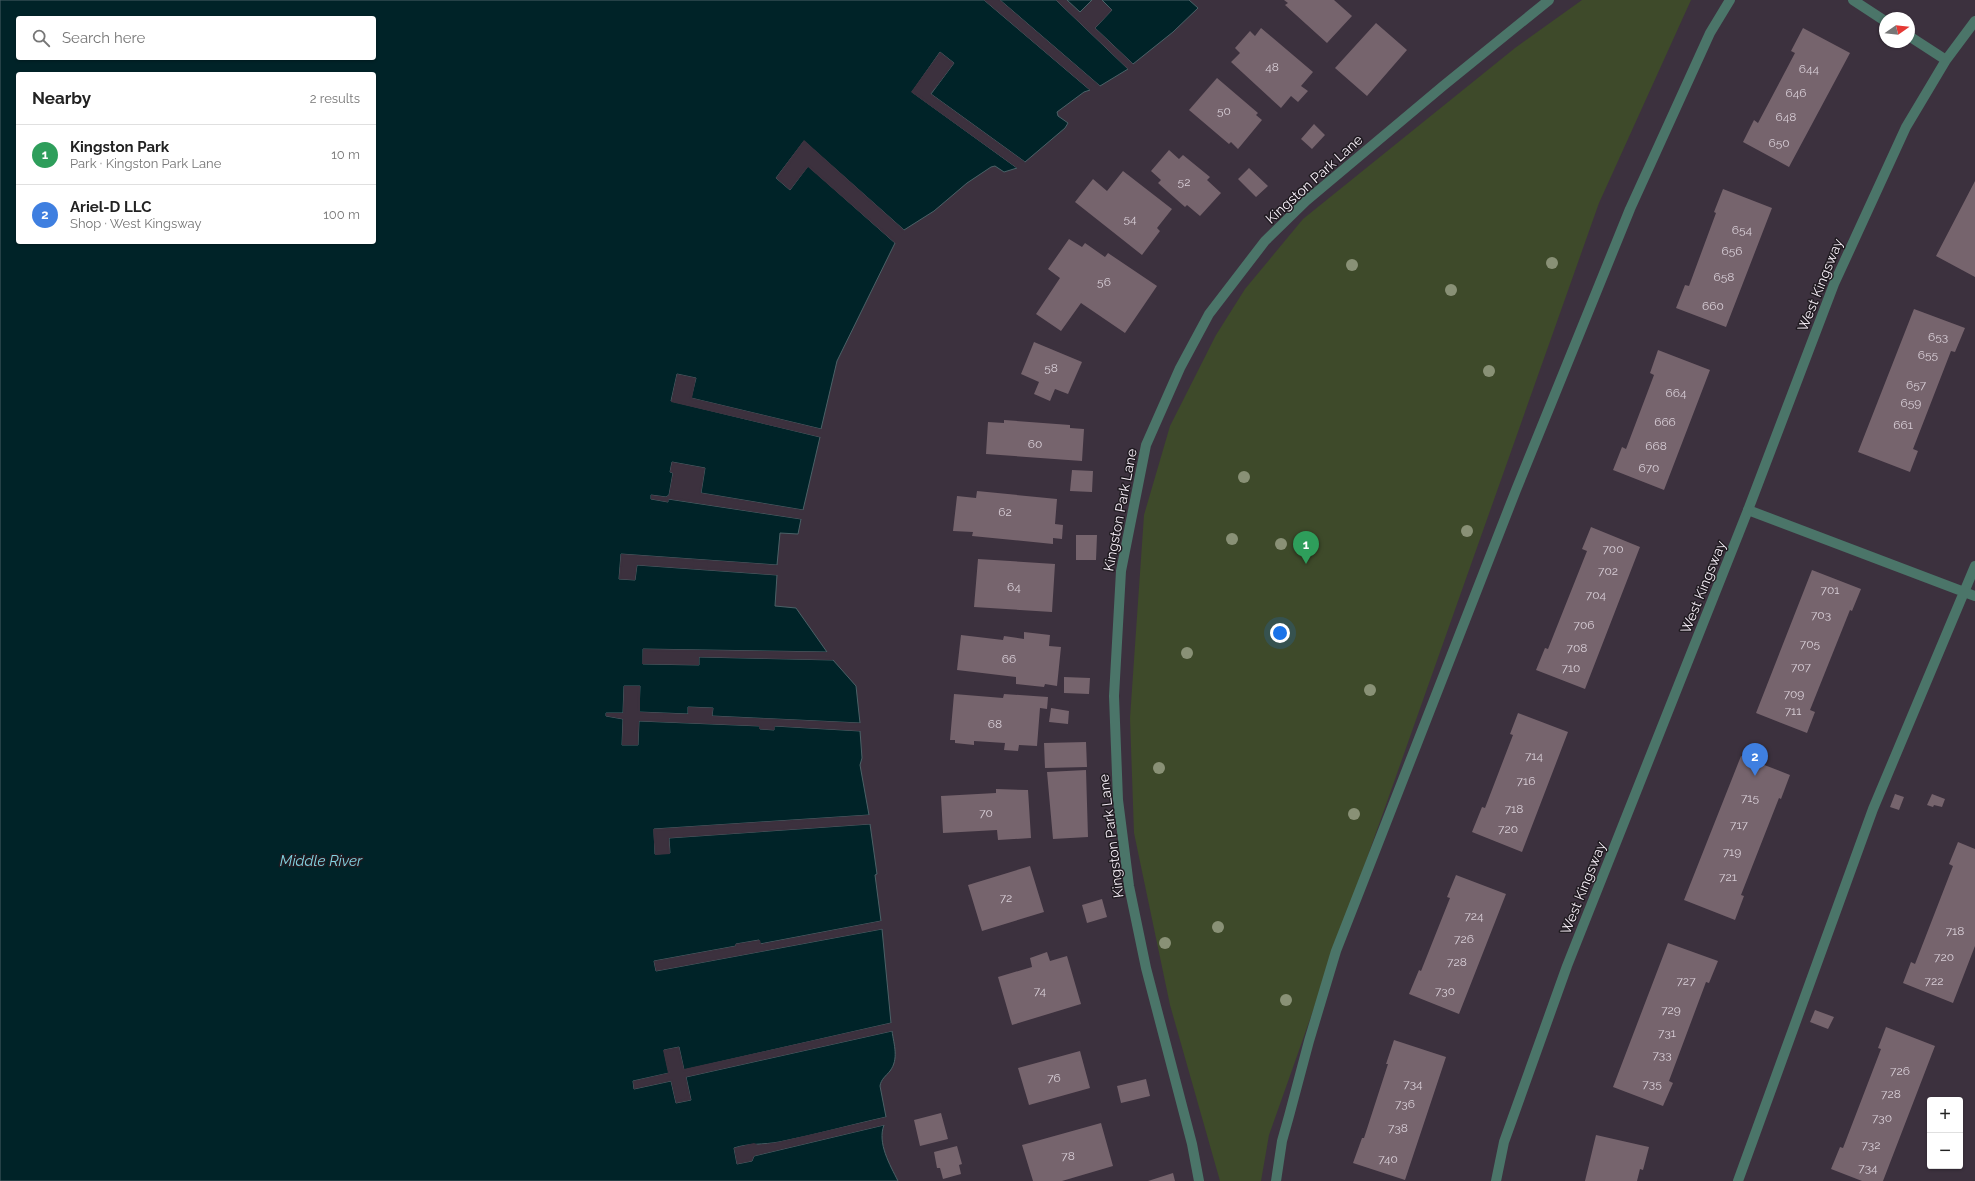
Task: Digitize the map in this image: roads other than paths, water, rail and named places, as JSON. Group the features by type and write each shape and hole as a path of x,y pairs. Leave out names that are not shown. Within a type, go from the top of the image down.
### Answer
{"street":[{"name":"Kingston Park Lane","path":"1199,1181 1192,1144 1146,968 1129,886 1118,800 1114,696 1121,571 1146,445 1180,368 1209,314 1265,241 1306,201 1443,86 1549,0"},
{"path":"1276,1181 1287,1122 1336,951 1516,490 1630,209 1710,33 1730,0"},
{"path":"1853,0 1879,17"},
{"name":"West Kingsway","path":"1496,1181 1504,1142 1567,966 1748,510 1834,284 1906,127 1946,60 1975,21"},
{"path":"1915,40 1946,60"},
{"path":"1748,510 1975,596"},
{"path":"1738,1181 1873,809 1975,566"}],"water":[{"name":"Middle River","path":"0,0 984,0 1090,90 1084,92 1057,112 1058,116 1068,123 1065,128 1025,162 931,94 954,63 940,52 912,92 1017,168 1004,172 995,166 991,167 967,183 934,211 904,230 804,141 776,178 790,190 808,166 895,243 837,361 821,429 691,398 696,378 677,374 671,401 820,437 803,510 701,493 705,468 672,462 670,472 673,473 669,495 666,497 651,495 651,499 668,502 668,499 801,519 798,534 780,533 777,565 621,554 619,579 635,580 637,565 777,575 775,606 796,608 827,652 643,649 643,664 699,665 699,657 833,660 856,686 860,723 712,716 713,708 688,707 688,714 639,712 640,686 624,686 623,713 606,713 606,716 623,719 622,745 638,745 639,721 760,726 760,729 774,730 774,726 860,731 862,758 860,765 869,815 654,829 655,854 670,853 669,838 870,824 877,874 875,875 881,921 760,944 759,940 736,944 736,946 654,961 656,971 882,929 891,1023 684,1070 679,1047 664,1050 669,1073 633,1081 634,1089 671,1081 676,1103 691,1100 686,1077 892,1031 895,1052 894,1062 880,1086 886,1117 779,1142 745,1145 734,1148 737,1164 752,1161 754,1156 884,1125 882,1139 885,1154 898,1181 0,1181"},
{"path":"1000,0 1056,0 1128,69 1100,86"},
{"path":"1067,0 1092,0 1080,12"},
{"path":"1102,0 1189,0 1198,8 1173,32 1133,64 1095,28 1112,10"}],"place":[{"name":"Kingston Park","path":"1306,564"},
{"name":"Ariel-D LLC","path":"1755,776"}]}
